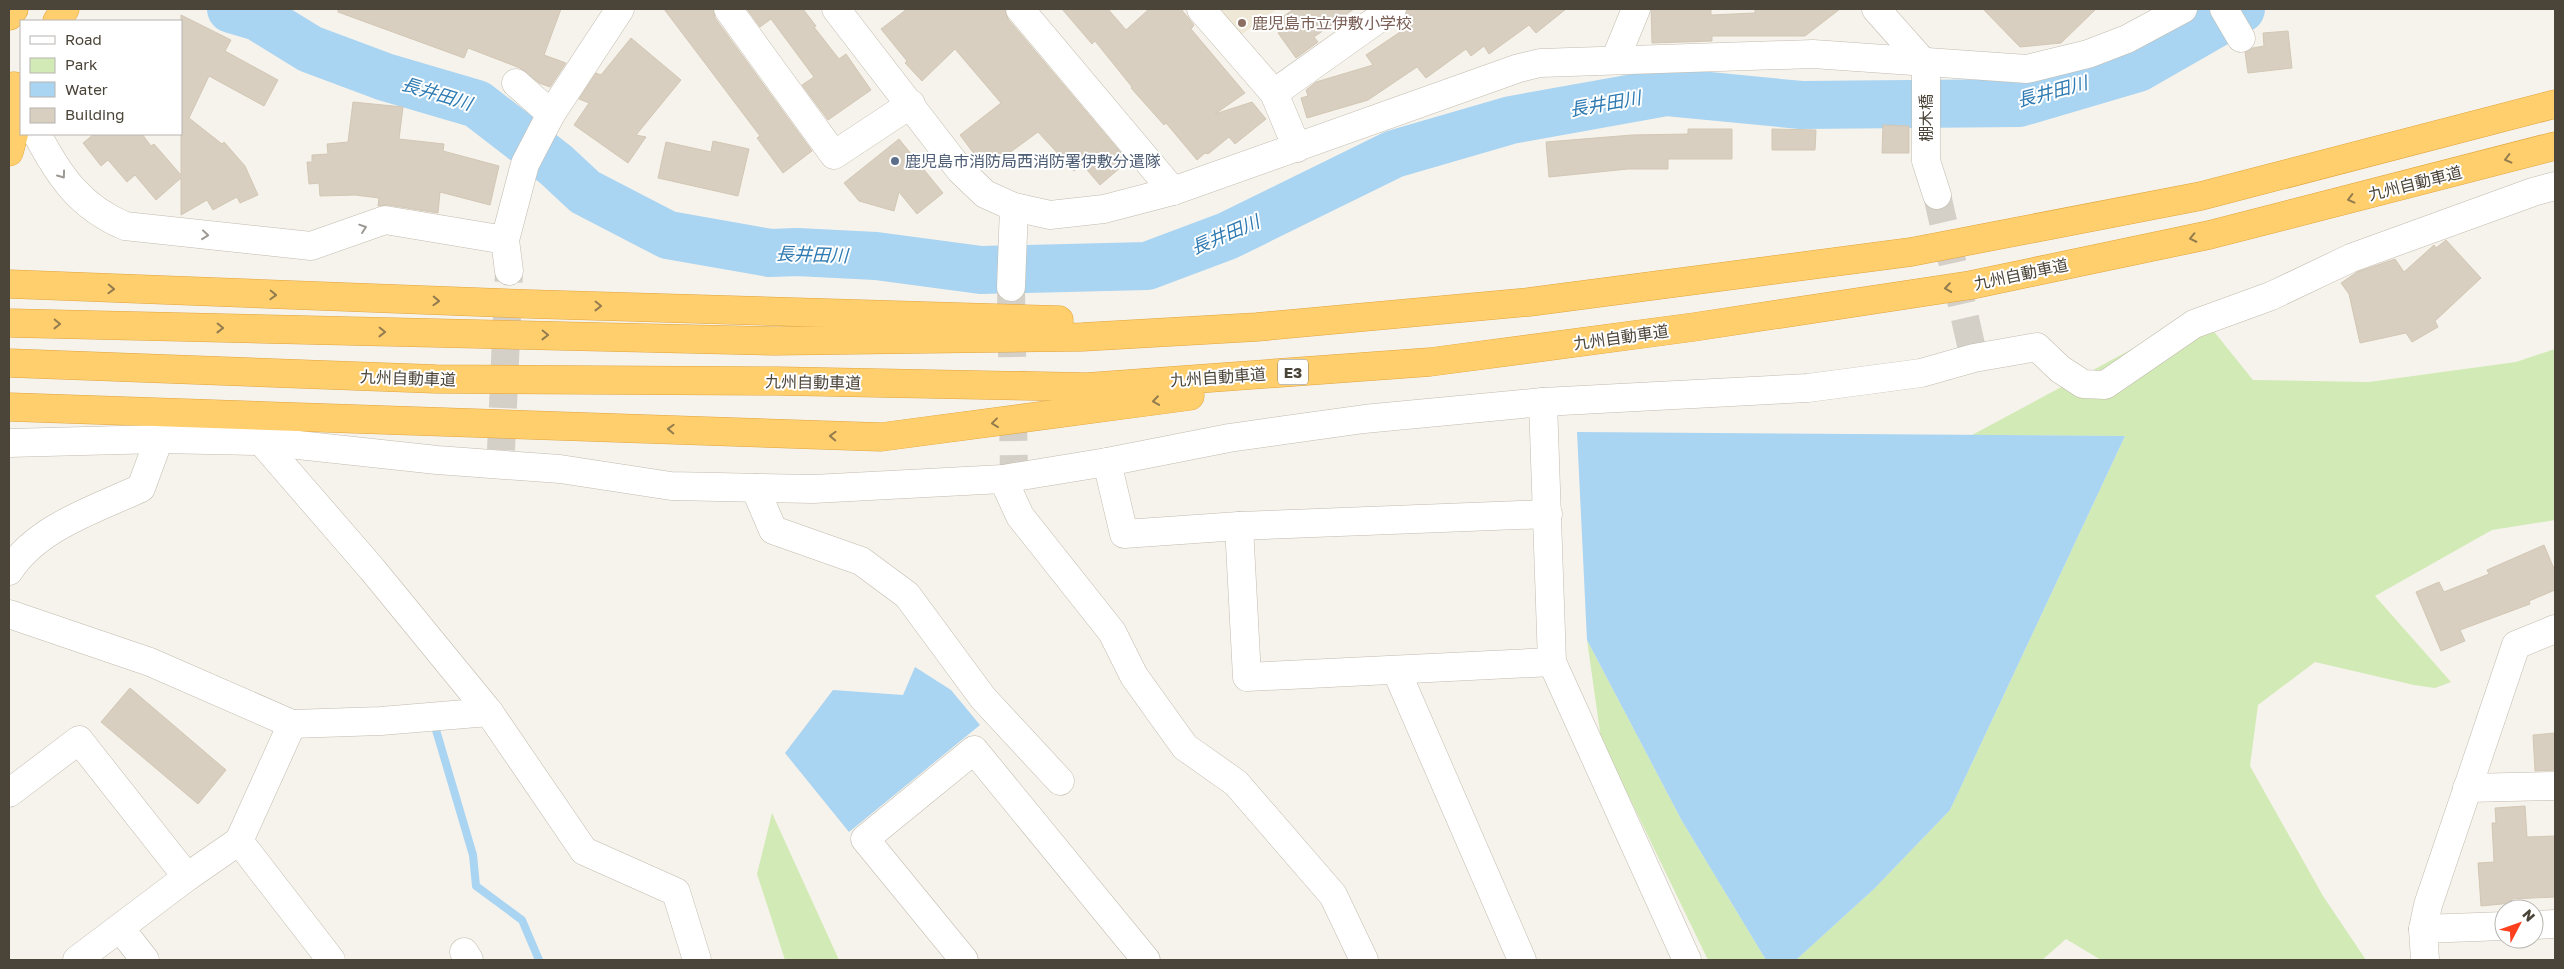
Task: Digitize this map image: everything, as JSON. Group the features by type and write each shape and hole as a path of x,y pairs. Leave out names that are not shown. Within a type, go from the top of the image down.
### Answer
{"highway":[{"path":"9,16 14,9"},
{"path":"58,20 65,9"},
{"path":"9,152 15,130 16,89"},
{"path":"9,323 775,341 1082,337 1257,327 1528,302 1911,252 2201,196 2555,104"},
{"name":"九州自動車道","path":"9,363 436,379 777,381 1087,387 1430,362 1694,327 1971,284 2209,235 2555,146"},
{"path":"15,278 60,288 1257,327"},
{"path":"9,407 881,438 1430,362"}],"street":[{"path":"509,271 505,240 525,164 551,114 620,9"},
{"path":"728,9 834,155 911,104"},
{"path":"836,9 960,170 1013,219 1104,208 1173,191 1519,68 1540,63 1813,54 1925,69 2027,69 2088,54 2127,39 2183,9"},
{"path":"1020,9 1173,191"},
{"path":"1201,9 1274,93 1297,148"},
{"path":"1274,93 1392,9"},
{"path":"1615,60 1636,9"},
{"path":"1876,9 1925,69"},
{"path":"2224,9 2242,38"},
{"name":"棚木橋","path":"1925,69 1926,161 1936,195"},
{"path":"516,83 551,114"},
{"path":"38,135 60,174 84,202 104,217 125,226 311,246 385,220 505,240"},
{"path":"9,443 159,439 261,441 500,458 671,486 813,488 1003,479 1107,462 1239,436 1364,419 1543,402 1808,388 1921,373 1974,358 2037,347 2060,370 2083,384 2105,385 2194,324 2271,296 2351,258 2533,192 2555,186"},
{"path":"1011,284 1013,219"},
{"path":"1543,402 1552,662 1687,960"},
{"path":"9,571 17,558 55,528 142,488 159,439"},
{"path":"261,441 372,569 489,712 584,851 676,892 698,960"},
{"path":"1107,462 1124,534 1238,526 1548,514"},
{"path":"1003,479 1020,516 1112,632 1134,676 1185,747 1236,783 1333,895 1364,960"},
{"path":"755,488 773,530 861,561 907,594 983,698 1060,781"},
{"path":"1238,526 1247,678 1552,662"},
{"path":"9,614 150,662 292,724 381,721 489,712"},
{"path":"2425,960 2423,929 2428,904 2516,645 2555,629"},
{"path":"1396,670 1522,960"},
{"path":"77,960 187,877 239,841 292,724"},
{"path":"9,793 79,740 187,877"},
{"path":"964,960 866,839 974,750 1146,960"},
{"path":"2467,788 2555,786"},
{"path":"239,841 331,960"},
{"path":"2423,929 2494,926"},
{"path":"120,928 145,960"}],"shaded area":[{"name":"鹿児島市立伊敷小学校","path":"1215,9 1277,9 1238,37"}],"green space":[{"path":"2199,313 2253,380 2369,382 2516,362 2555,349 2555,520 2492,530 2375,596 2451,682 2435,688 2414,685 2315,662 2258,705 2250,766 2323,896 2366,960 2101,960 2066,939 2042,960 1796,960 1874,889 1950,810 2125,436 1972,435"},
{"path":"1587,640 1682,821 1766,960 1708,960 1601,739"},
{"path":"772,813 839,960 785,960 757,874"}],"water":[{"path":"1577,432 2125,436 1950,810 1874,889 1796,960 1766,960 1682,821 1587,640"},
{"path":"915,667 951,690 980,725 849,832 785,753 833,690 903,695"}],"building":[{"path":"338,9 561,9 544,55 566,63 550,87 539,83 520,68 468,48 464,58 338,12"},
{"path":"664,9 713,9 715,18 812,151 783,173 757,138 760,136"},
{"path":"747,9 803,9 816,26 814,27 839,59 846,54 871,90 828,120 802,85 814,77 771,19 760,27"},
{"path":"907,9 1005,9 1008,19 1128,161 1100,185 1082,164 1074,171 1038,132 986,170 960,135 1001,103 955,49 922,81 905,63 907,61 881,29"},
{"path":"1062,9 1108,9 1126,30 1149,9 1181,9 1194,25 1191,29 1245,93 1215,114 1252,102 1266,119 1235,144 1229,137 1208,154 1205,153 1197,160 1166,123 1164,125 1131,88 1095,41 1092,44"},
{"path":"1294,9 1354,9 1314,37 1318,42 1296,58 1278,33 1284,29 1278,20"},
{"path":"1407,9 1566,9 1536,33 1529,25 1489,54 1484,46 1471,56 1466,49 1426,78 1417,67 1368,100 1307,118 1301,98 1308,96 1306,90 1316,82 1373,65 1366,55 1409,26 1404,19"},
{"path":"1651,9 1711,9 1711,15 1755,13 1755,9 1840,9 1805,36 1712,36 1712,41 1652,43"},
{"path":"1983,9 2096,9 2061,43 2020,47"},
{"path":"181,15 231,40 225,51 278,80 264,106 209,76 189,118 222,144 224,142 245,166 258,195 240,203 237,197 213,210 207,200 181,215 181,178 156,200 135,175 127,182 108,160 101,166 83,143 93,135 143,135 151,146 154,144 181,175"},
{"path":"2288,31 2292,68 2248,73 2245,52 2264,46 2263,33"},
{"path":"631,38 681,80 636,135 646,137 628,163 574,125 589,103 579,99 596,73 601,75"},
{"path":"353,102 403,107 399,139 444,144 443,151 499,166 490,205 440,192 438,213 388,205 378,206 379,198 355,195 320,196 319,183 309,184 307,162 312,162 312,155 328,154 327,144 348,142"},
{"path":"1883,125 1909,126 1909,153 1882,153"},
{"path":"1688,129 1732,129 1732,159 1668,159 1668,169 1628,169 1549,177 1546,142 1632,135 1688,134"},
{"path":"1772,129 1816,130 1815,150 1772,150"},
{"name":"鹿児島市消防局西消防署伊敷分遣隊","path":"899,139 943,193 917,214 899,192 894,211 859,201 844,183"},
{"path":"713,141 749,149 738,196 658,178 666,142 711,152"},
{"path":"2446,240 2481,278 2435,321 2438,327 2412,342 2406,333 2360,343 2349,294 2341,283 2357,272 2395,259 2404,272 2434,245 2436,248"},
{"path":"2544,545 2555,571 2555,590 2529,601 2530,604 2460,630 2465,641 2441,651 2416,592 2439,582 2444,592 2489,574 2487,570"},
{"path":"130,688 226,770 198,804 101,722"},
{"path":"2555,733 2555,770 2535,771 2533,735"},
{"path":"2525,806 2527,837 2555,836 2555,897 2494,899 2494,905 2481,906 2478,863 2494,862 2492,823 2496,823 2495,808"}],"waterway":[{"name":"長井田川","path":"231,9 258,17 310,49 385,77 477,104 556,165 585,192 668,235 770,253 797,252 876,256 981,270 1147,266 1227,236 1394,154 1511,120 1667,92 1801,105 2019,103 2138,68 2241,9"},
{"path":"436,730 473,855 476,886 522,920 539,960"}],"tunnel":[{"path":"1937,195 1974,358"},
{"path":"501,450 509,271"},
{"path":"1011,287 1014,477"}],"place":[{"name":"鹿児島市立伊敷小学校","path":"1242,23"},
{"name":"鹿児島市消防局西消防署伊敷分遣隊","path":"895,161"}]}
